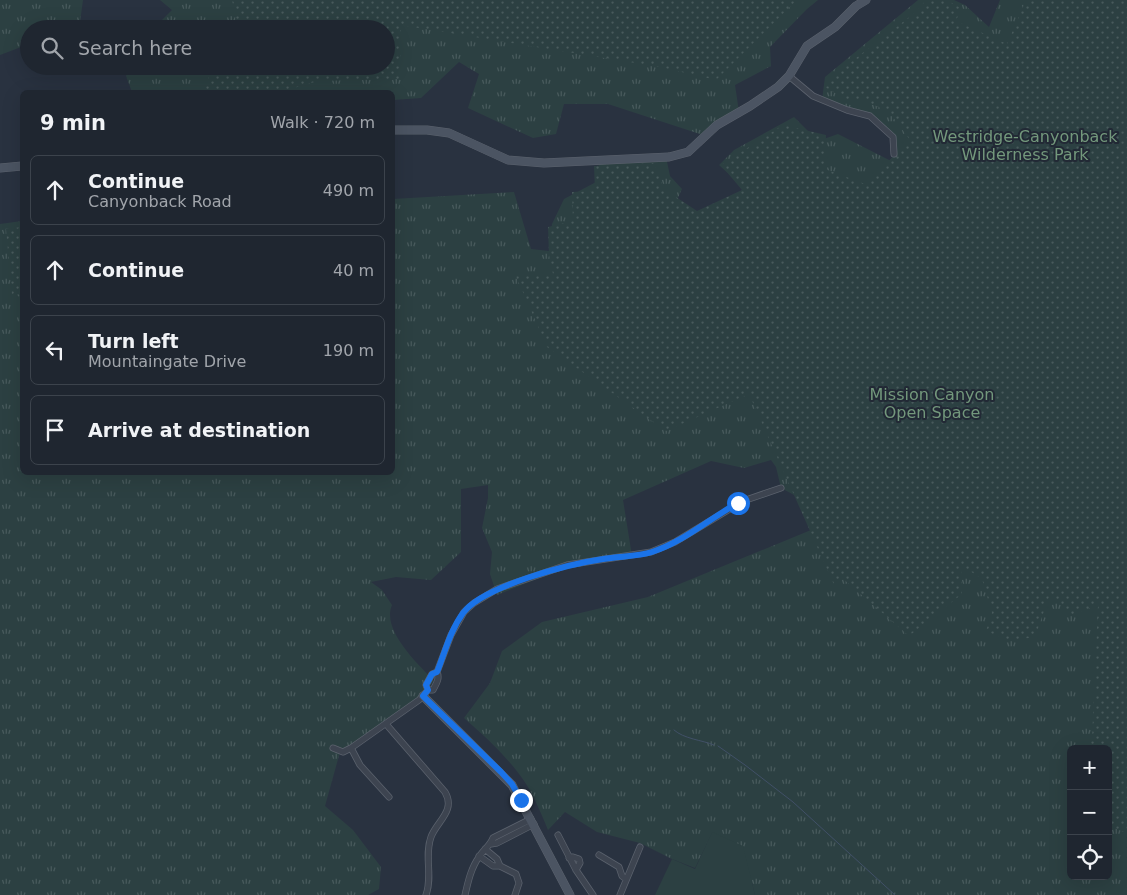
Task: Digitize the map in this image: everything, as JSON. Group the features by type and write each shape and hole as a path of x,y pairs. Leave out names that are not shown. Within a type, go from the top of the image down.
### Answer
{"street":[{"path":"395,130 426,130 449,133 500,157 525,163 544,164 669,157 688,152 717,125 769,94 784,82 807,46 835,27 856,6 866,0"},
{"path":"789,76 813,96 847,110 870,116 893,137 894,154"},
{"path":"0,168 20,166"},
{"path":"333,748 344,752 351,748 430,690 439,677 437,672 451,635 464,612 497,589 567,565 651,552 675,542 743,501 781,488"},
{"path":"437,672 432,674 426,685 512,784 570,895"},
{"path":"386,724 445,792 449,802 448,811 434,831 428,846 430,879 426,895"},
{"path":"351,748 360,765 389,797"},
{"path":"466,895 473,868 479,856 491,844 493,838 507,834 532,822"},
{"path":"558,835 569,858 593,895"},
{"path":"620,895 640,847"},
{"path":"486,849 497,859 500,866"},
{"path":"599,855 619,868 622,876 626,879"},
{"path":"479,856 493,866 500,866 510,870 518,878 519,883 514,895"},
{"path":"619,868 624,867 630,870"}],"green space":[{"path":"0,0 83,0 80,20 20,20 20,47 0,55"},
{"path":"160,0 818,0 770,47 771,66 735,85 739,112 706,136 608,104 564,104 556,134 533,138 468,108 479,74 459,62 421,98 395,100 395,90 131,90 126,75 395,75 395,20 162,20 172,10"},
{"path":"232,0 797,0 716,80 660,67 400,25 401,79 318,81 287,90 203,90 210,75 395,75 395,20 235,20 236,17"},
{"name":"Westridge-Canyonback Wilderness Park","path":"918,0 954,0 965,5 989,27 1000,0 1127,0 1127,895 755,895 752,883 712,833 695,868 640,843 597,832 565,812 548,830 534,798 522,777 499,750 464,718 490,683 502,651 542,622 648,597 811,530 796,496 781,488 776,467 771,460 744,468 711,461 623,500 632,556 567,569 497,595 490,574 492,552 482,528 488,498 488,485 461,489 461,552 431,580 396,577 371,582 382,590 392,605 390,615 396,636 434,681 403,712 340,752 325,806 353,830 381,867 379,889 368,895 0,895 0,224 20,221 20,475 395,475 395,199 514,192 531,249 549,251 552,224 564,199 598,181 599,161 666,157 670,176 682,189 677,200 695,215 734,206 743,187 719,165 734,150 794,117 818,141 838,134 891,161 894,142 874,120 822,100 825,77"},
{"name":"Mission Canyon Open Space","path":"926,0 946,0 961,8 956,21 1007,44 1026,0 1127,0 1127,831 1123,832 1112,826 1112,745 1087,745 1092,739 1098,605 1072,615 1050,594 1035,637 1010,641 986,631 992,613 982,579 961,565 962,594 909,636 841,577 835,587 749,394 666,431 547,347 515,274 553,274 549,255 548,227 573,221 572,192 595,191 594,166 654,163 664,189 697,211 742,190 721,165 783,125 826,135 825,169 865,184 910,140 889,112 861,99 845,99 825,87 830,78 916,12"},
{"path":"20,227 20,294 12,295 6,229"},
{"path":"712,832 743,846 755,895 655,895 672,859 695,869"}],"waterway":[{"path":"674,730 688,737 714,745"},
{"path":"718,746 793,802 895,895"}],"route":[{"path":"521,800 512,784 501,772 423,696 428,690 426,685 432,674 437,672 454,628 464,612 474,603 497,589 567,565 646,553 664,547 738,503"}]}
